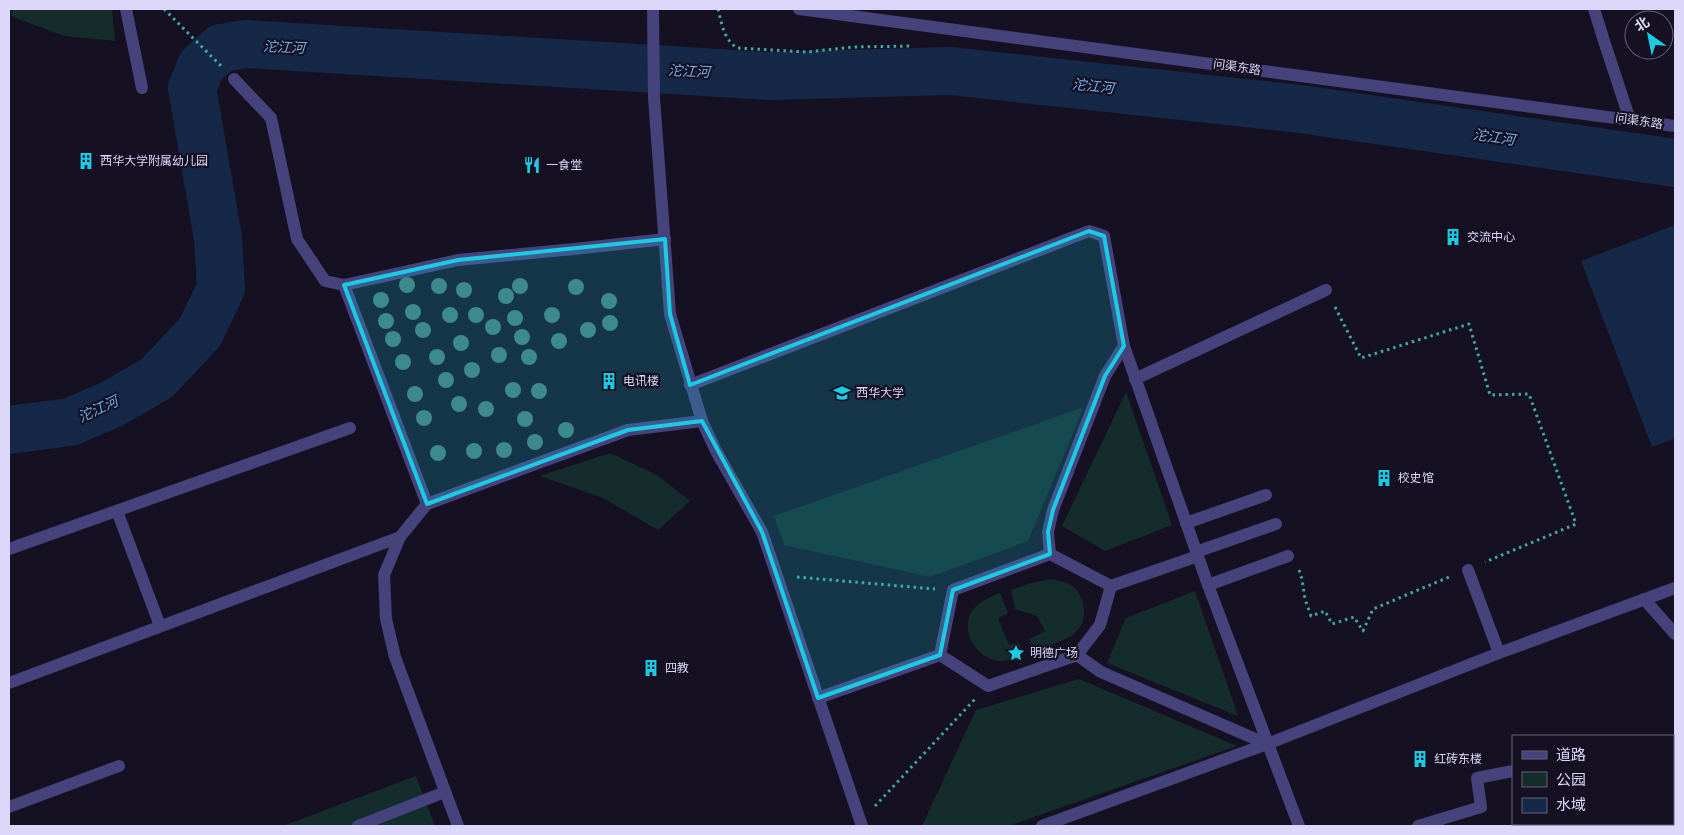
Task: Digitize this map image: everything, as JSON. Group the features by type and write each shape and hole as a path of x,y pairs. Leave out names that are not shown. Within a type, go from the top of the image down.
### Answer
{"street":[{"path":"126,9 142,88"},
{"path":"653,9 654,98 670,314 702,421 716,451 762,532 861,824"},
{"name":"问渠东路","path":"799,9 1675,126"},
{"path":"1594,9 1630,120"},
{"path":"234,79 271,118 296,239 325,281 344,286 458,260 665,239"},
{"path":"690,385 1089,231 1104,236 1124,346 1208,585 1299,826"},
{"path":"344,286 428,504"},
{"path":"1135,379 1326,290"},
{"path":"1050,554 1048,532 1053,510 1105,376 1124,346"},
{"path":"458,826 395,657 386,619 384,575 400,537 428,504 628,430 702,421"},
{"path":"9,549 350,428"},
{"path":"1186,523 1266,495"},
{"path":"117,510 160,626"},
{"path":"940,654 953,590 1050,554 1111,586 1276,524"},
{"path":"9,683 400,537"},
{"path":"1208,585 1288,556"},
{"path":"1468,570 1499,653"},
{"path":"940,654 988,686 1077,655 1100,625 1111,586"},
{"path":"1042,826 1267,744 1499,653 1675,588"},
{"path":"1644,599 1675,634"},
{"path":"818,698 940,654"},
{"path":"1077,655 1101,672 1267,744"},
{"path":"9,807 119,766"},
{"path":"1418,826 1481,807 1477,778 1512,771"},
{"path":"358,826 445,792"}],"path":[{"path":"164,9 234,79"},
{"path":"718,9 728,42 737,48 807,52 853,47 922,46"},
{"path":"1299,570 1305,599 1311,616 1325,612 1332,624 1354,617 1363,631 1372,609 1576,524 1528,394 1490,395 1469,324 1361,358 1326,290"},
{"path":"777,575 953,590"},
{"path":"861,824 988,686"}],"highlighted area":[{"path":"1089,231 1104,236 1124,346 1105,376 1053,510 1048,532 1050,554 953,590 940,655 818,698 762,532 702,421 628,430 427,504 344,285 458,260 665,239 670,314 690,385"}],"green space":[{"path":"13,9 112,9 115,41 64,36 11,16"},
{"path":"1126,392 1172,525 1105,551 1062,526"},
{"path":"1084,407 1028,541 930,577 784,545 774,516"},
{"path":"610,453 657,475 690,501 658,530 603,498 540,476"},
{"path":"1052,579 1069,584 1076,589 1084,607 1083,620 1077,631 1068,638 1033,650 1029,639 1045,631 1037,616 1015,609 1011,590 1031,583"},
{"path":"1195,591 1238,716 1107,663 1126,618"},
{"path":"1000,593 1008,613 998,618 1009,645 1018,642 1024,654 1005,661 996,661 980,653 970,638 968,629 968,621 974,608 984,600"},
{"path":"1079,679 1237,746 1008,826 922,826 976,710"},
{"path":"416,776 435,826 283,826"}],"water":[{"path":"1675,225 1675,438 1652,447 1581,261"}],"waterway":[{"name":"沱江河","path":"9,430 70,422 112,404 157,378 200,332 221,288 218,238 192,88 201,66 221,48 246,44 768,76 951,71 1300,109 1675,163"}],"place":[{"name":"西华大学附属幼儿园","path":"86,161"},
{"name":"一食堂","path":"532,165"},
{"name":"交流中心","path":"1453,237"},
{"name":"电讯楼","path":"609,381"},
{"name":"西华大学","path":"842,393"},
{"name":"校史馆","path":"1384,478"},
{"name":"明德广场","path":"1016,653"},
{"name":"四教","path":"651,668"},
{"name":"红砖东楼","path":"1420,759"}]}
